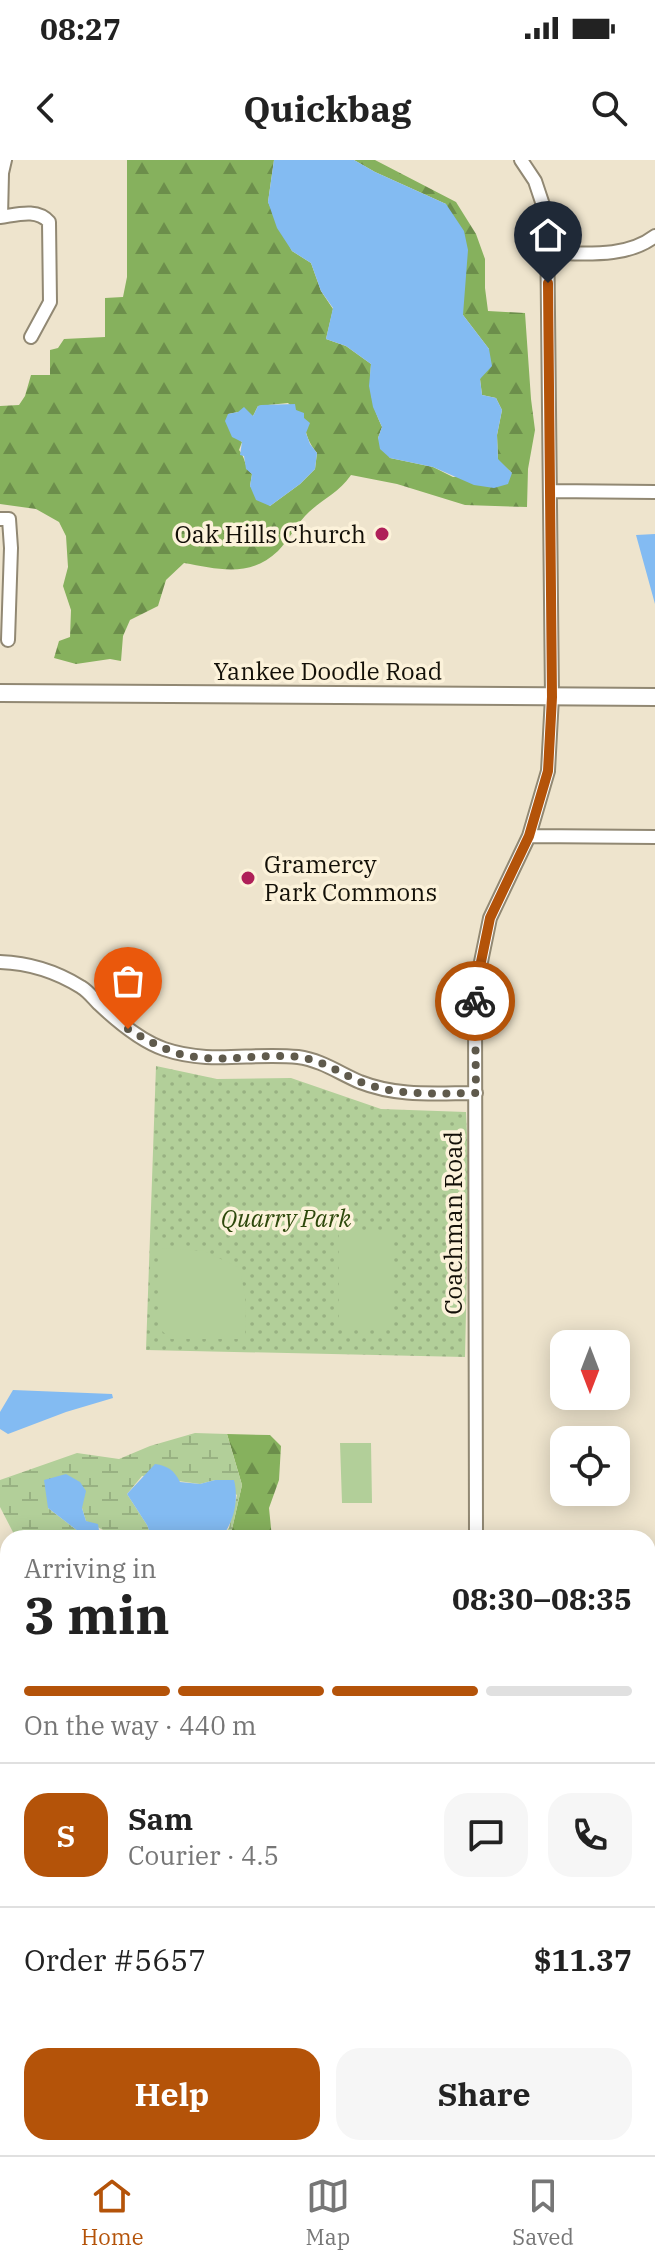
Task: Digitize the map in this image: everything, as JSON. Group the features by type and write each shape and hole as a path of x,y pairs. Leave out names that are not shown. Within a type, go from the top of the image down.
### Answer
{"main road":[{"name":"Yankee Doodle Road","path":"0,693 655,697"}],"street":[{"path":"5,160 0,217 34,213 49,222 50,302 31,337"},
{"name":"Coachman Road","path":"476,1530 475,991 490,918 529,836 548,771 552,697 547,217 535,181 521,160"},
{"path":"548,253 618,253 655,236"},
{"path":"550,491 655,492"},
{"path":"0,519 9,519 11,548 8,640"},
{"path":"529,836 655,837"},
{"path":"0,962 52,972 82,988 128,1029 161,1048 193,1057 301,1057 329,1065 361,1082 395,1092 476,1093"}],"green space":[{"path":"127,160 274,160 268,202 292,251 311,263 321,291 333,309 326,339 346,346 371,364 372,396 382,427 378,438 390,458 433,467 453,477 512,473 498,460 497,435 502,410 496,398 482,395 480,379 489,349 463,315 446,204 354,160 375,160 456,202 476,234 485,259 488,311 525,313 535,430 528,469 527,507 465,505 397,484 351,475 305,516 282,547 267,560 233,569 184,563 166,580 158,606 130,620 123,636 121,661 110,659 76,664 54,658 59,641 70,637 71,610 63,586 68,567 66,536 59,522 36,509 0,504 0,406 19,405 31,375 50,375 50,350 58,348 64,339 105,337 105,298 123,297 127,277","holes":["288,403 304,418 308,437 317,453 315,469 270,506 250,486 252,474 239,450 242,442 228,414 238,412 253,416 258,406"]},
{"name":"Quarry Park","path":"156,1066 217,1079 291,1078 381,1109 466,1112 469,1178 465,1357 146,1350"},
{"path":"339,1231 390,1231 390,1328 339,1328"},
{"path":"162,1248 204,1251 240,1268 246,1304 245,1339 171,1339 162,1331"},
{"path":"195,1433 227,1434 242,1485 232,1530 227,1530 237,1495 215,1480 200,1484 142,1476 127,1494 149,1530 103,1530 86,1521 82,1508 48,1508 77,1530 12,1530 0,1507 0,1480 77,1453 119,1459"},
{"path":"227,1434 270,1435 281,1446 279,1480 269,1508 271,1530 232,1530 242,1485"},
{"path":"340,1443 371,1443 372,1503 342,1503"}],"water":[{"path":"274,160 354,160 446,204 464,231 468,250 463,315 489,349 492,366 480,379 482,395 496,398 502,410 497,435 498,459 512,473 508,484 494,488 474,485 433,467 390,458 380,449 378,438 382,427 373,407 369,386 371,364 346,346 326,339 333,308 321,291 311,263 292,251 277,228 268,202"},
{"path":"295,404 296,410 304,413 304,418 310,423 306,433 317,453 315,469 270,506 256,500 250,486 252,474 246,469 244,456 240,455 242,442 232,437 225,421 228,414 244,407 253,416 261,405"},
{"path":"655,534 655,604 636,535"},
{"path":"13,1390 112,1394 113,1398 8,1434 0,1429 0,1412"},
{"path":"155,1464 170,1469 180,1482 200,1484 234,1480 236,1495 226,1530 149,1530 127,1494"},
{"path":"66,1474 80,1482 86,1491 82,1508 86,1521 98,1524 99,1530 77,1530 48,1508 44,1480"}],"way so far":[{"path":"128,1029 161,1048 193,1057 301,1057 329,1065 361,1082 395,1092 476,1093 475,1001"}],"place":[{"name":"Oak Hills Church","path":"382,534"},
{"name":"Gramercy Park Commons","path":"248,878"}],"route":[{"path":"475,1001 490,918 529,836 548,771 552,697 548,283"}]}
